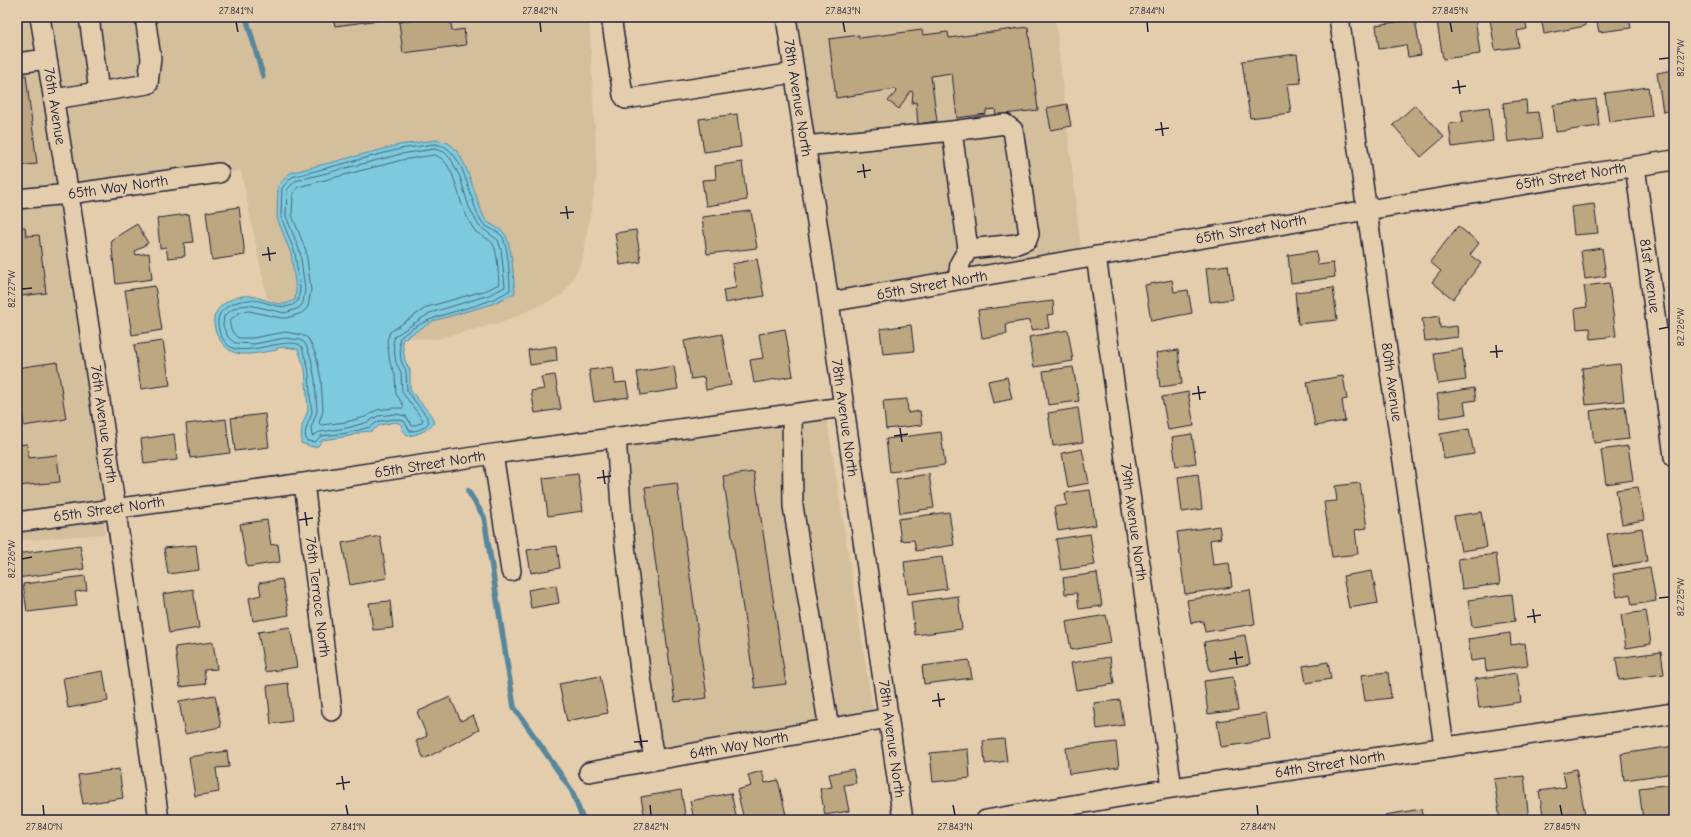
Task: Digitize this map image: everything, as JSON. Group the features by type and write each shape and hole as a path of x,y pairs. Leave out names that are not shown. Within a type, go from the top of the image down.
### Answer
{"street":[{"name":"76th Avenue","path":"40,17 69,194"},
{"path":"88,17 99,92"},
{"path":"54,99 148,84 151,58 145,17"},
{"path":"611,17 623,95 626,99 794,73"},
{"name":"78th Avenue North","path":"786,17 829,302 903,820"},
{"name":"80th Avenue","path":"1339,17 1444,746"},
{"path":"17,63 47,59"},
{"path":"805,146 1005,124 1013,130 1028,234 1027,240 1017,244 968,249"},
{"path":"952,131 968,249 960,263 958,280"},
{"name":"65th Street North","path":"829,302 1367,210 1674,160"},
{"name":"81st Avenue","path":"1635,166 1674,457"},
{"name":"65th Way North","path":"17,199 69,194 219,173"},
{"name":"76th Avenue North","path":"69,194 116,508 159,820"},
{"name":"79th Avenue North","path":"1096,256 1172,788"},
{"name":"65th Street North","path":"17,522 304,483 493,454 843,407"},
{"path":"792,414 793,506 829,728"},
{"path":"616,437 622,520 640,671 654,760"},
{"path":"493,454 511,571"},
{"name":"76th Terrace North","path":"304,483 332,711"},
{"name":"64th Street North","path":"986,820 1172,788 1444,746 1674,713"},
{"name":"64th Way North","path":"589,772 888,718"}],"shaded area":[{"path":"17,17 30,17 57,186 17,190"},
{"path":"51,17 589,17 597,176 582,262 563,295 503,322 436,339 408,338 433,321 492,304 515,293 510,247 505,234 486,221 478,204 468,173 458,154 436,140 399,145 290,173 277,218 291,254 296,290 295,300 284,304 267,299 241,171 230,172 228,162 78,183"},
{"path":"796,17 1055,17 1081,249 838,291"},
{"path":"61,204 99,460 102,500 17,512 17,208"},
{"path":"827,419 873,711 663,748 605,449"},
{"path":"104,519 105,534 17,541 17,531"}],"water":[{"path":"436,140 448,143 455,148 465,166 485,219 502,231 506,236 511,257 515,293 492,304 433,321 402,340 405,361 410,370 410,390 431,415 434,423 428,428 422,432 408,436 403,430 401,424 395,422 380,425 372,431 322,440 318,446 313,447 301,443 302,426 308,410 305,369 298,349 285,347 277,348 277,350 250,354 236,353 222,343 216,333 214,318 216,313 223,304 228,301 245,296 283,304 295,300 296,290 291,254 277,218 278,186 290,173 399,145"}],"building":[{"path":"333,17 380,17 380,20 335,26"},
{"path":"434,17 450,17 452,31 464,29 466,45 403,53 399,22"},
{"path":"1475,17 1480,54 1443,59 1437,22"},
{"path":"1498,17 1525,17 1527,29 1517,31 1519,47 1495,50 1490,19"},
{"path":"1541,17 1584,17 1585,26 1544,34"},
{"path":"1596,17 1629,17 1631,28 1599,32"},
{"path":"1415,19 1421,55 1408,57 1406,45 1379,49 1376,25"},
{"path":"1028,27 1038,110 996,115 995,109 986,110 986,114 957,118 952,73 931,76 937,121 918,124 916,102 912,103 913,92 910,91 899,109 888,101 896,92 895,89 836,98 829,39 859,35 859,38 922,30 923,35 948,32 949,38"},
{"path":"1297,54 1301,83 1287,84 1291,113 1250,118 1242,61"},
{"path":"1674,70 1674,110 1663,112 1657,73"},
{"path":"26,75 37,164 17,166 17,76"},
{"path":"1648,87 1652,116 1609,122 1605,93"},
{"path":"1596,99 1599,126 1556,132 1553,105"},
{"path":"1526,100 1527,113 1538,112 1542,138 1508,142 1503,103"},
{"path":"1067,104 1071,126 1051,130 1047,108"},
{"path":"1415,105 1444,137 1421,157 1393,125"},
{"path":"1489,107 1493,141 1452,147 1449,124 1463,122 1461,111"},
{"path":"737,114 741,147 704,152 699,119"},
{"path":"742,162 747,200 706,206 702,180 716,179 715,166"},
{"path":"1594,204 1598,233 1574,235 1571,207"},
{"path":"239,207 245,255 212,260 206,212"},
{"path":"751,211 757,248 707,254 702,217"},
{"path":"189,214 193,242 184,243 185,256 168,258 166,247 160,248 157,218"},
{"path":"137,224 148,243 135,251 136,255 149,253 152,279 116,284 111,240"},
{"path":"1458,226 1479,243 1470,255 1481,263 1453,299 1432,282 1441,271 1430,262"},
{"path":"17,227 25,227 26,236 39,235 46,293 21,296 20,287 17,287"},
{"path":"636,230 641,262 620,265 615,233"},
{"path":"1602,248 1606,276 1585,279 1581,251"},
{"path":"1316,251 1318,265 1333,263 1335,277 1291,283 1288,255"},
{"path":"757,259 764,296 725,303 723,290 736,288 732,264"},
{"path":"1228,265 1233,299 1210,302 1206,268"},
{"path":"1172,280 1174,292 1188,290 1192,313 1151,321 1145,285"},
{"path":"1609,283 1616,336 1591,339 1590,328 1577,329 1575,309 1587,307 1584,286"},
{"path":"155,286 162,330 132,335 125,290"},
{"path":"1333,288 1337,320 1298,324 1295,292"},
{"path":"1053,301 1054,314 1047,315 1049,328 1031,330 1030,320 1006,324 1007,334 982,338 978,310"},
{"path":"1439,316 1440,328 1457,326 1458,337 1425,341 1422,319"},
{"path":"911,325 914,351 883,354 880,329"},
{"path":"785,329 793,376 754,383 750,360 763,358 759,334"},
{"path":"1068,330 1073,361 1034,367 1029,337"},
{"path":"722,334 731,385 706,390 704,377 691,379 684,341"},
{"path":"163,341 170,385 141,389 134,345"},
{"path":"556,346 557,361 530,365 528,350"},
{"path":"1462,349 1466,380 1438,384 1434,353"},
{"path":"1178,350 1182,384 1160,387 1156,353"},
{"path":"57,362 66,419 24,426 17,380 17,368"},
{"path":"1620,364 1624,401 1586,405 1582,368"},
{"path":"674,366 678,389 641,395 637,372"},
{"path":"613,367 615,383 626,382 629,397 594,402 589,370"},
{"path":"1073,367 1079,401 1048,405 1043,371"},
{"path":"555,375 561,409 535,413 531,391 544,389 541,377"},
{"path":"1343,376 1347,399 1342,400 1345,421 1315,426 1307,382"},
{"path":"1007,377 1012,399 993,403 988,381"},
{"path":"1474,388 1476,400 1464,402 1466,414 1441,418 1437,394"},
{"path":"1188,392 1194,426 1168,430 1162,397"},
{"path":"907,399 908,413 920,411 922,425 886,429 883,401"},
{"path":"1625,406 1629,439 1594,443 1590,411"},
{"path":"1078,408 1083,442 1053,446 1048,413"},
{"path":"265,414 269,447 235,451 231,418"},
{"path":"226,419 230,453 190,458 186,424"},
{"path":"1469,429 1474,454 1444,459 1440,434"},
{"path":"941,432 945,465 890,472 886,439"},
{"path":"174,434 177,460 144,464 141,439"},
{"path":"1192,434 1196,463 1176,466 1172,437"},
{"path":"27,444 28,458 57,455 60,482 17,486 17,445"},
{"path":"1628,446 1633,480 1606,484 1601,450"},
{"path":"1082,449 1089,483 1068,487 1062,453"},
{"path":"754,472 786,684 755,688 723,476"},
{"path":"578,474 583,511 548,516 543,478"},
{"path":"929,474 934,508 900,513 896,479"},
{"path":"1198,474 1202,509 1182,512 1178,477"},
{"path":"677,483 707,698 675,702 645,487"},
{"path":"1360,483 1367,528 1355,530 1358,554 1332,557 1324,502 1337,501 1335,486"},
{"path":"1638,487 1644,520 1622,524 1616,490"},
{"path":"1090,490 1096,525 1058,531 1054,507 1067,505 1065,493"},
{"path":"949,512 954,545 916,551 914,540 901,541 898,519"},
{"path":"1481,512 1487,547 1461,551 1454,516"},
{"path":"267,520 271,545 278,544 280,562 247,567 240,524"},
{"path":"1219,526 1221,538 1210,540 1213,565 1229,563 1232,587 1185,594 1177,532"},
{"path":"1642,528 1647,561 1613,567 1607,534"},
{"path":"1090,534 1095,565 1061,570 1056,539"},
{"path":"380,536 387,578 350,585 342,543"},
{"path":"80,545 84,569 17,578 17,554"},
{"path":"196,545 199,570 168,574 164,548"},
{"path":"557,546 560,568 531,573 527,550"},
{"path":"1496,554 1500,584 1462,589 1458,559"},
{"path":"942,557 947,589 908,594 904,562"},
{"path":"1650,568 1656,601 1632,605 1630,594 1617,597 1613,574"},
{"path":"1372,571 1378,603 1349,608 1343,576"},
{"path":"1097,573 1102,606 1079,609 1077,593 1065,594 1063,578"},
{"path":"85,576 87,590 75,592 77,606 27,612 23,584"},
{"path":"282,579 289,615 253,621 249,598 261,595 259,583"},
{"path":"556,585 559,603 531,608 528,590"},
{"path":"193,589 199,628 169,633 163,594"},
{"path":"1250,590 1255,624 1205,632 1203,621 1191,623 1187,600"},
{"path":"1512,594 1515,621 1472,627 1468,600"},
{"path":"958,596 962,629 915,635 911,602"},
{"path":"390,601 393,628 373,630 369,603"},
{"path":"1646,611 1651,644 1626,648 1621,615"},
{"path":"1106,615 1111,643 1071,650 1066,622"},
{"path":"290,627 297,667 265,672 258,632"},
{"path":"1510,633 1511,645 1525,643 1528,665 1486,671 1485,659 1471,661 1468,639"},
{"path":"1245,635 1250,664 1210,671 1204,642"},
{"path":"213,642 217,669 204,670 206,684 180,687 175,647"},
{"path":"1661,652 1664,674 1619,680 1616,658"},
{"path":"1110,657 1114,684 1076,690 1071,663"},
{"path":"969,660 972,678 924,684 922,666"},
{"path":"1328,662 1331,679 1306,683 1303,666"},
{"path":"103,671 108,701 68,708 63,678"},
{"path":"1388,672 1391,698 1365,701 1361,675"},
{"path":"1517,673 1521,702 1479,708 1475,679"},
{"path":"600,676 608,713 567,721 559,684"},
{"path":"1233,677 1238,710 1208,714 1204,681"},
{"path":"288,683 292,721 271,724 267,686"},
{"path":"215,695 221,727 185,734 179,701"},
{"path":"450,697 461,721 473,715 479,730 424,759 416,741 427,736 417,712"},
{"path":"1120,700 1124,725 1097,729 1094,703"},
{"path":"1267,714 1271,740 1221,747 1217,721"},
{"path":"1004,739 1007,761 985,764 983,741"},
{"path":"1116,742 1119,767 1069,774 1066,748"},
{"path":"1674,746 1674,773 1624,780 1621,754"},
{"path":"968,749 970,778 933,782 930,753"},
{"path":"227,751 229,767 216,768 219,792 195,796 189,757"},
{"path":"119,769 123,798 83,804 78,775"},
{"path":"853,769 856,783 844,785 849,811 825,815 820,789 832,787 829,774"},
{"path":"1576,769 1585,814 1544,820 1539,791 1566,787 1563,772"},
{"path":"762,771 765,783 778,780 786,815 764,820 744,820 737,790 751,786 748,775"},
{"path":"1524,776 1529,820 1500,820 1494,779"},
{"path":"1674,784 1674,816 1643,820 1639,788"},
{"path":"681,790 686,820 645,820 641,797"},
{"path":"731,793 737,820 694,820 690,801"},
{"path":"1421,809 1423,820 1386,820 1385,815"}],"waterway":[{"path":"246,17 263,76"},
{"path":"468,491 484,517 514,707 572,791 583,820"}]}
